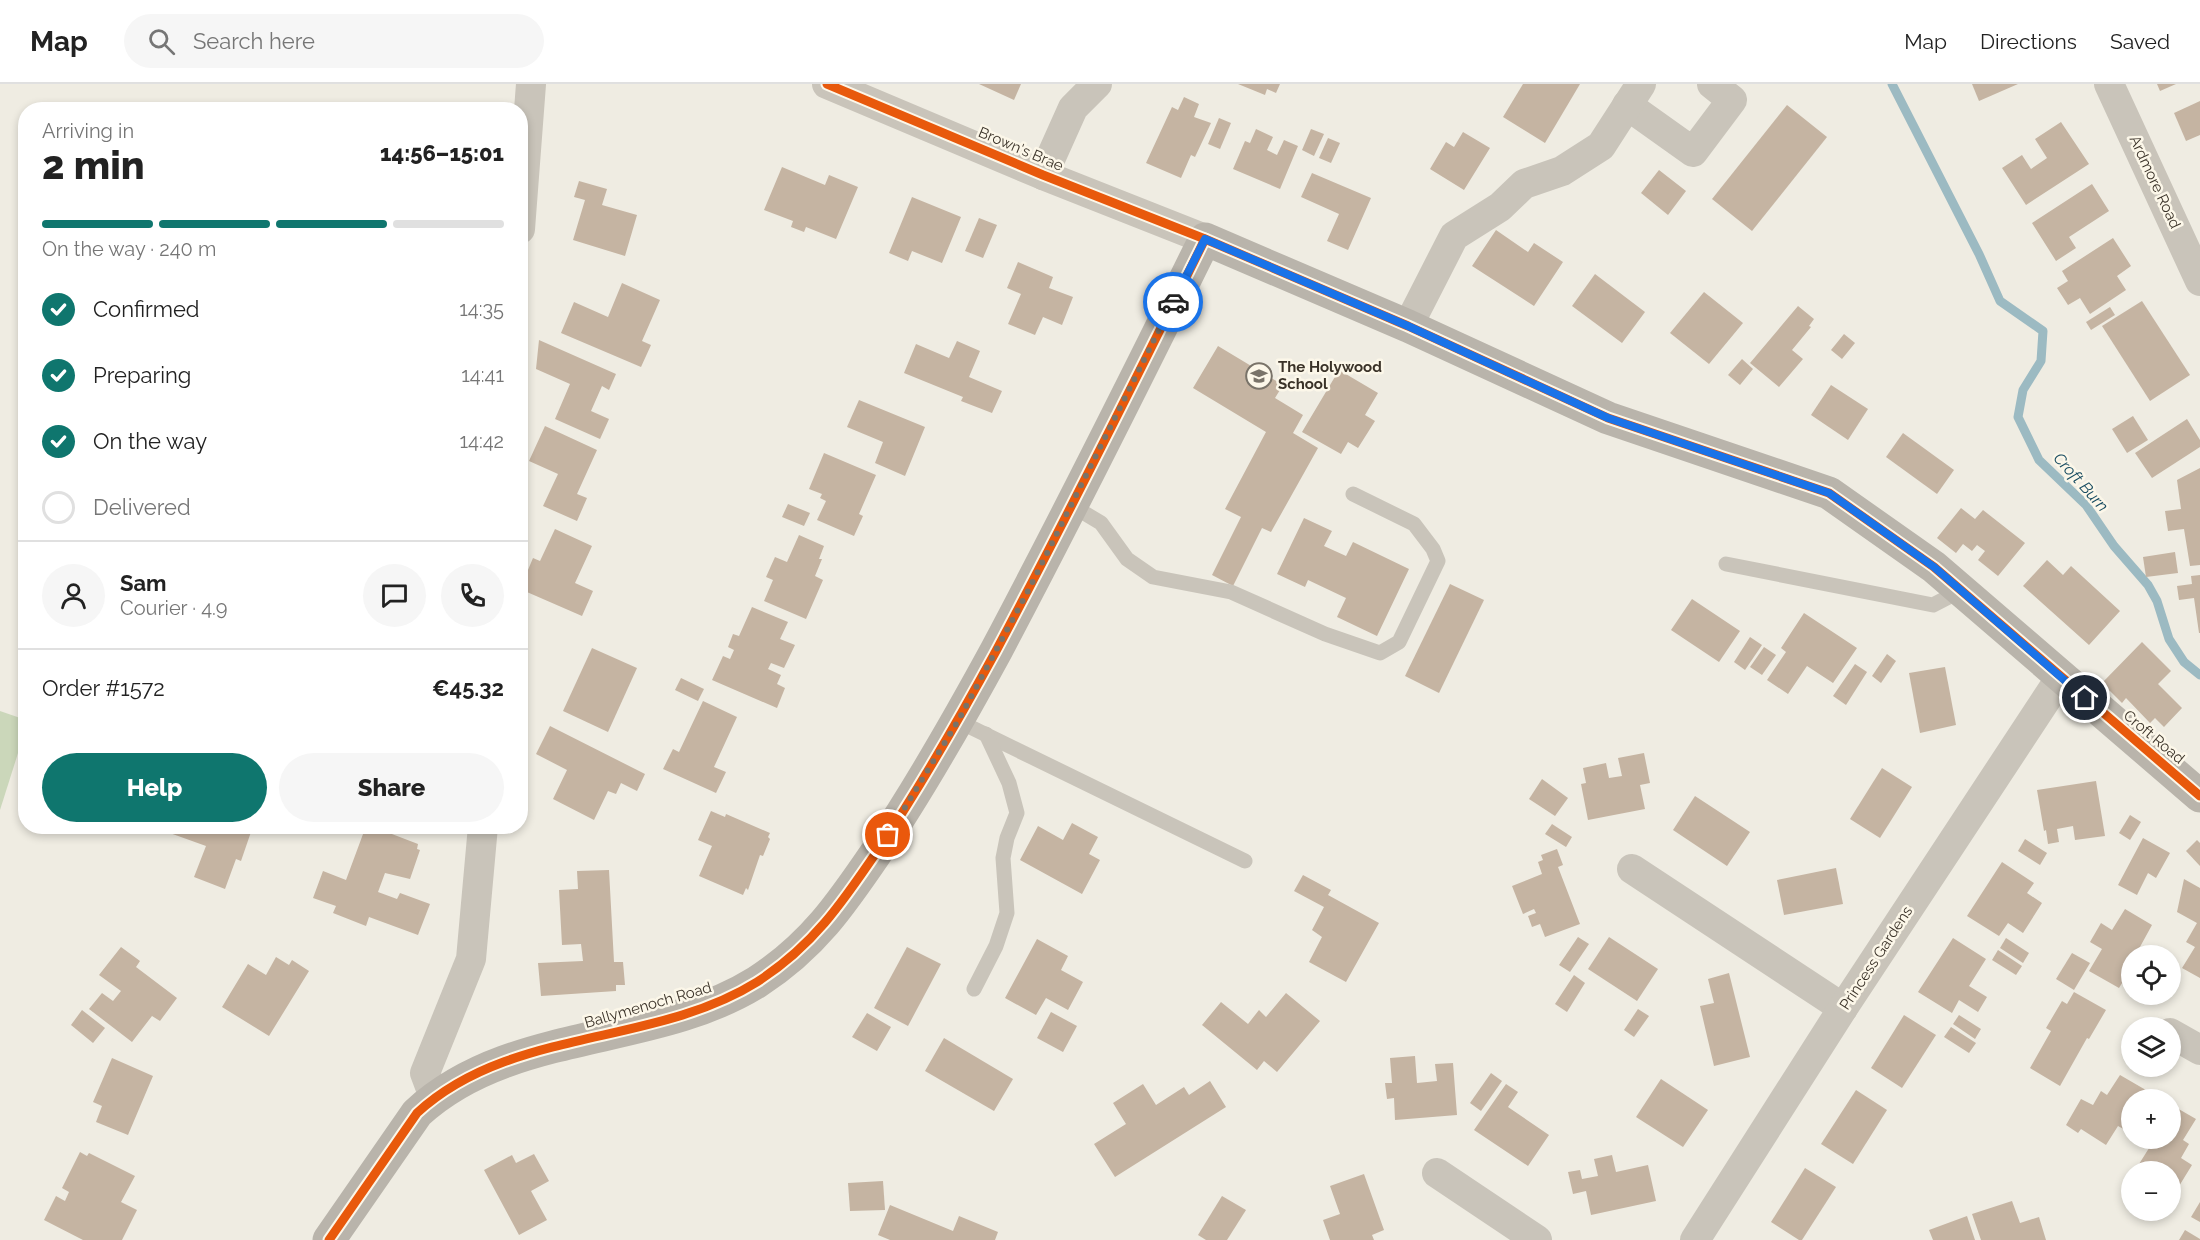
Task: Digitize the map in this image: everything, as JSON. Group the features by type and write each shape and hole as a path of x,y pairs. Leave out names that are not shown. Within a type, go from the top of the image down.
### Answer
{"street":[{"path":"528,124 531,84"},
{"name":"Brown's Brae","path":"827,84 1043,175 1205,239"},
{"path":"1043,175 1073,108 1097,84"},
{"path":"1408,326 1454,236 1500,207 1524,184 1562,171 1601,146 1634,94 1693,152 1732,100 1712,84"},
{"name":"Ardmore Road","path":"2109,84 2200,281"},
{"name":"Croft Road","path":"1205,239 1408,326 1608,418 1829,493 1934,567 2200,796"},
{"name":"Ballymenoch Road","path":"329,1240 403,1130 434,1097 452,1084 499,1063 686,1013 724,1000 788,960 838,909 900,817 972,728 1071,504 1205,239"},
{"name":"Princess Gardens","path":"1695,1240 1843,1008 2061,677"},
{"path":"434,1097 425,1073 471,959 482,834"},
{"path":"1632,869 1843,1008"},
{"path":"2181,1039 2200,1050"},
{"path":"1437,1173 1537,1240"}],"lane":[{"path":"1071,504 1101,523 1127,559 1153,577 1231,592 1325,634 1380,653 1399,642 1438,561 1433,549 1414,524 1353,494"},
{"path":"1726,564 1934,605 1962,590"},
{"path":"972,728 1245,861"},
{"path":"972,728 1009,783 1017,813 1007,838 1003,858 1007,913 996,946 974,988"}],"green space":[{"path":"0,711 18,717 18,753 0,810"}],"building":[{"path":"979,84 1021,84 1014,100"},
{"path":"1238,84 1280,84 1276,93 1267,89 1265,95"},
{"path":"1523,84 1580,84 1545,143 1503,117"},
{"path":"1972,84 2018,84 1979,101"},
{"path":"2157,84 2176,84 2160,91"},
{"path":"1184,97 1199,104 1194,117 1211,123 1195,157 1191,155 1181,178 1146,163 1172,107 1178,110"},
{"path":"2200,101 2200,135 2186,141 2174,113"},
{"path":"1787,105 1827,137 1752,231 1712,199"},
{"path":"1219,118 1231,123 1220,149 1208,144"},
{"path":"2061,122 2089,164 2026,205 2002,168 2022,155 2031,169 2047,158 2035,139"},
{"path":"1256,129 1273,137 1267,150 1277,155 1284,140 1298,146 1280,189 1233,169 1245,141 1250,143"},
{"path":"1311,129 1324,134 1314,156 1302,150"},
{"path":"1463,132 1490,148 1464,190 1430,169 1446,142 1454,147"},
{"path":"1328,138 1340,143 1331,163 1319,158"},
{"path":"782,167 825,185 829,175 858,187 836,239 806,227 804,232 791,227 793,221 764,210"},
{"path":"1659,170 1686,191 1668,215 1641,193"},
{"path":"1312,173 1371,198 1348,250 1327,241 1339,214 1301,197"},
{"path":"579,181 607,189 602,205 637,215 625,256 573,240 585,200 574,197"},
{"path":"2092,184 2109,211 2069,237 2076,248 2056,261 2032,223"},
{"path":"912,197 961,217 942,263 912,251 908,261 889,253"},
{"path":"979,218 997,225 983,258 965,251"},
{"path":"1496,230 1528,252 1534,243 1563,262 1534,306 1472,266"},
{"path":"2113,238 2131,266 2117,276 2126,290 2090,314 2080,298 2068,305 2057,288 2068,281 2062,271"},
{"path":"1018,262 1053,277 1049,288 1073,297 1062,325 1043,317 1035,335 1008,324 1021,294 1007,288"},
{"path":"1595,274 1645,312 1622,343 1572,306"},
{"path":"622,283 660,300 642,341 651,345 641,367 561,333 574,302 608,317"},
{"path":"1704,292 1743,323 1709,364 1670,333"},
{"path":"2142,301 2190,375 2150,401 2102,326"},
{"path":"1798,306 1814,319 1809,326 1811,327 1792,350 1803,359 1779,387 1750,363"},
{"path":"2110,307 2115,315 2091,330 2086,322"},
{"path":"1844,334 1855,343 1842,359 1831,350"},
{"path":"539,340 616,374 609,390 602,386 591,411 609,419 600,439 555,419 570,384 536,369"},
{"path":"957,341 980,351 969,377 1002,391 992,413 961,401 963,397 904,373 916,344 949,358"},
{"path":"1218,346 1283,385 1275,398 1303,415 1293,433 1318,448 1271,532 1262,528 1233,586 1212,575 1241,517 1225,509 1266,432 1193,388"},
{"path":"1742,359 1753,369 1740,385 1728,375"},
{"path":"1339,370 1378,393 1365,415 1375,421 1358,448 1348,442 1341,454 1302,432"},
{"path":"1831,385 1868,409 1848,440 1811,415"},
{"path":"859,400 925,427 905,476 875,463 883,442 847,427"},
{"path":"2133,416 2148,440 2127,453 2112,429"},
{"path":"2187,419 2200,440 2200,447 2152,478 2135,453"},
{"path":"545,426 597,450 577,494 587,498 577,521 543,506 558,474 529,461"},
{"path":"1903,433 1954,470 1937,494 1886,457"},
{"path":"824,453 876,475 859,514 863,516 854,536 817,520 826,501 820,498 822,494 809,489"},
{"path":"2200,468 2200,565 2190,566 2184,529 2168,531 2165,511 2181,509 2177,480"},
{"path":"788,504 810,513 804,526 782,517"},
{"path":"1961,508 1975,519 1983,510 2025,543 1998,576 1978,560 1985,551 1977,545 1972,551 1963,544 1956,553 1937,538"},
{"path":"1304,518 1332,531 1324,546 1346,556 1353,542 1409,569 1377,636 1337,617 1346,598 1308,580 1305,587 1277,574"},
{"path":"555,529 592,546 575,583 593,591 582,616 528,592 528,570 533,558 540,561"},
{"path":"799,535 824,546 819,559 822,559 815,576 823,580 806,619 764,601 773,580 766,577 775,557 787,562"},
{"path":"2175,552 2178,573 2146,577 2143,557"},
{"path":"2047,560 2063,575 2071,566 2120,611 2089,645 2023,586"},
{"path":"2200,575 2199,633 2194,598 2179,600 2177,586 2192,584 2191,576"},
{"path":"1450,584 1484,600 1439,693 1405,676"},
{"path":"1692,599 1740,631 1719,662 1671,630"},
{"path":"752,607 788,622 780,639 795,645 784,668 771,663 768,669 781,675 777,684 785,688 777,708 712,680 723,656 730,659 734,650 728,647 733,634 739,636"},
{"path":"1804,613 1857,648 1833,683 1807,666 1788,694 1767,680 1786,652 1781,648"},
{"path":"1750,637 1762,645 1745,670 1734,662"},
{"path":"2142,642 2171,671 2158,684 2182,708 2164,727 2155,718 2150,723 2126,698 2122,703 2102,683"},
{"path":"1764,647 1776,655 1762,675 1750,667"},
{"path":"592,648 637,668 608,732 563,711"},
{"path":"1887,654 1896,661 1881,683 1872,676"},
{"path":"1855,664 1867,672 1846,705 1833,696"},
{"path":"1945,667 1956,725 1920,733 1909,673"},
{"path":"681,678 704,689 698,701 675,690"},
{"path":"703,701 737,717 714,767 726,772 716,793 663,769 673,749 679,752"},
{"path":"550,726 645,774 637,791 621,783 616,794 608,791 594,820 553,799 567,770 536,754"},
{"path":"1644,753 1650,783 1640,785 1645,809 1588,820 1581,784 1586,783 1583,768 1606,763 1609,778 1622,776 1618,758"},
{"path":"1882,768 1912,787 1880,838 1850,819"},
{"path":"1542,779 1568,798 1555,816 1529,799"},
{"path":"2096,781 2105,836 2075,840 2073,826 2057,829 2059,842 2048,844 2037,790"},
{"path":"1695,796 1750,832 1727,866 1673,830"},
{"path":"711,811 725,817 726,814 770,833 763,856 760,855 748,890 746,888 743,895 699,876 712,846 698,840"},
{"path":"2130,815 2141,822 2130,840 2119,833"},
{"path":"1072,823 1098,837 1089,854 1100,860 1082,894 1020,860 1038,826 1063,840"},
{"path":"1552,824 1572,837 1566,847 1545,834"},
{"path":"173,834 250,834 241,861 236,859 225,889 194,877 206,846"},
{"path":"363,834 392,834 418,844 417,849 420,850 410,879 385,873 378,892 397,899 400,893 430,904 418,935 369,917 366,926 333,913 336,906 313,898 323,871 346,880"},
{"path":"2143,838 2170,853 2156,878 2148,873 2137,895 2118,885"},
{"path":"2025,839 2047,853 2040,865 2018,851"},
{"path":"2197,840 2200,843 2200,866 2186,851"},
{"path":"1557,849 1563,865 1558,867 1580,924 1545,937 1540,924 1532,927 1528,916 1536,913 1534,909 1523,914 1512,886 1542,874 1538,862 1543,860 1541,855"},
{"path":"2002,862 2034,883 2027,893 2042,903 2023,933 2008,923 1999,936 1967,916"},
{"path":"1836,868 1843,904 1784,915 1777,880"},
{"path":"609,870 614,962 623,962 625,985 616,985 616,991 541,996 538,963 583,961 581,944 562,945 559,890 578,889 577,871"},
{"path":"1303,875 1331,890 1328,895 1379,923 1346,982 1309,962 1322,937 1312,930 1324,907 1294,891"},
{"path":"2184,879 2200,888 2200,978 2182,968 2195,947 2186,942 2197,923 2177,912"},
{"path":"2125,909 2152,925 2141,945 2121,945 2121,985 2119,988 2089,971 2102,949 2090,942 2101,923 2112,930"},
{"path":"1578,937 1589,944 1570,972 1559,965"},
{"path":"1609,937 1658,969 1637,1001 1588,969"},
{"path":"1953,938 1986,959 1969,986 1987,997 1978,1012 1959,1000 1952,1013 1918,992"},
{"path":"2006,938 2029,953 2023,963 2000,948"},
{"path":"1037,939 1068,956 1061,970 1083,982 1068,1010 1046,998 1036,1015 1005,998"},
{"path":"121,947 140,961 136,967 177,998 160,1021 152,1016 132,1042 89,1009 102,993 113,1001 121,991 99,975"},
{"path":"907,947 941,964 908,1026 874,1008"},
{"path":"1998,950 2022,966 2016,975 1992,960"},
{"path":"2072,953 2090,963 2074,990 2056,979"},
{"path":"276,957 289,965 292,960 309,971 269,1036 222,1007 248,964 266,975"},
{"path":"1729,973 1750,1057 1714,1066 1700,1006 1714,1003 1708,979"},
{"path":"1574,975 1585,983 1567,1012 1555,1004"},
{"path":"2074,992 2106,1010 2060,1086 2030,1068 2051,1031 2046,1028 2062,1001 2067,1004"},
{"path":"1286,993 1320,1021 1277,1072 1264,1061 1257,1070 1202,1025 1221,1002 1248,1024 1259,1010 1266,1017"},
{"path":"1638,1009 1649,1016 1634,1037 1624,1030"},
{"path":"82,1010 105,1028 93,1043 71,1025"},
{"path":"1051,1012 1077,1026 1063,1052 1037,1038"},
{"path":"867,1013 891,1027 877,1051 852,1037"},
{"path":"1904,1015 1936,1035 1902,1088 1871,1068"},
{"path":"1959,1015 1981,1029 1975,1039 1953,1024"},
{"path":"1951,1027 1976,1043 1969,1053 1944,1037"},
{"path":"944,1038 1013,1079 994,1111 925,1071"},
{"path":"1415,1056 1417,1083 1437,1081 1435,1064 1453,1063 1457,1115 1395,1120 1394,1098 1387,1099 1385,1083 1392,1083 1390,1058"},
{"path":"112,1058 153,1076 128,1135 96,1122 102,1106 93,1102"},
{"path":"1491,1073 1502,1081 1481,1111 1470,1103"},
{"path":"2120,1075 2144,1089 2121,1089 2121,1128 2118,1126 2106,1145 2081,1129 2078,1133 2066,1125 2081,1099 2093,1105 2101,1091 2107,1095"},
{"path":"1661,1079 1708,1110 1683,1147 1636,1117"},
{"path":"1210,1081 1226,1107 1115,1177 1094,1144 1126,1124 1113,1103 1143,1084 1156,1105 1184,1087 1189,1095"},
{"path":"1506,1084 1518,1092 1508,1107 1549,1135 1528,1166 1474,1130"},
{"path":"1856,1090 1887,1110 1853,1164 1821,1144"},
{"path":"2181,1110 2196,1119 2183,1140 2189,1144 2181,1158 2192,1165 2181,1183 2181,1161 2141,1161 2148,1149 2181,1149"},
{"path":"80,1152 87,1156 89,1153 135,1176 121,1202 137,1210 122,1240 83,1240 44,1220 56,1196 65,1201 69,1192 62,1188"},
{"path":"534,1154 549,1181 531,1191 547,1220 519,1235 484,1170 512,1155 516,1163"},
{"path":"1612,1155 1616,1172 1648,1165 1656,1201 1591,1215 1586,1191 1573,1194 1568,1172 1580,1170 1582,1179 1598,1176 1594,1159"},
{"path":"1805,1168 1836,1187 1802,1240 1799,1240 1771,1222"},
{"path":"1364,1174 1384,1230 1372,1235 1374,1240 1330,1240 1323,1220 1340,1214 1330,1186"},
{"path":"883,1181 885,1210 850,1211 848,1183"},
{"path":"1222,1196 1246,1210 1227,1240 1206,1240 1198,1235"},
{"path":"2012,1201 2020,1223 2039,1217 2046,1240 1981,1240 1972,1214"},
{"path":"2200,1202 2200,1222 2191,1217"},
{"path":"890,1205 953,1231 959,1216 998,1232 995,1240 890,1240 878,1235"},
{"path":"1967,1216 1975,1240 1933,1240 1929,1230"},
{"path":"2185,1230 2200,1239 2200,1240 2179,1240"}],"waterway":[{"name":"Croft Burn","path":"1892,84 1979,254 2000,301 2043,331 2041,361 2023,390 2018,417 2039,460 2086,505 2114,546 2148,585 2157,601 2169,639 2184,662 2200,675"}],"cycle path":[{"path":"827,84 1043,175 1205,239 1408,326 1608,418 1829,493 1934,567 2200,796"},
{"path":"329,1240 417,1113 454,1085 495,1065 538,1051 673,1018 716,1003 757,982 777,968 825,922 852,888 894,826 968,702 1076,497 1205,239"}],"way so far":[{"path":"888,835 958,721 1029,589 1173,302"}],"place":[{"name":"The Holywood School","path":"1259,376"}],"route":[{"path":"1173,302 1205,239 1408,326 1608,418 1829,493 1934,567 2085,698"}]}
